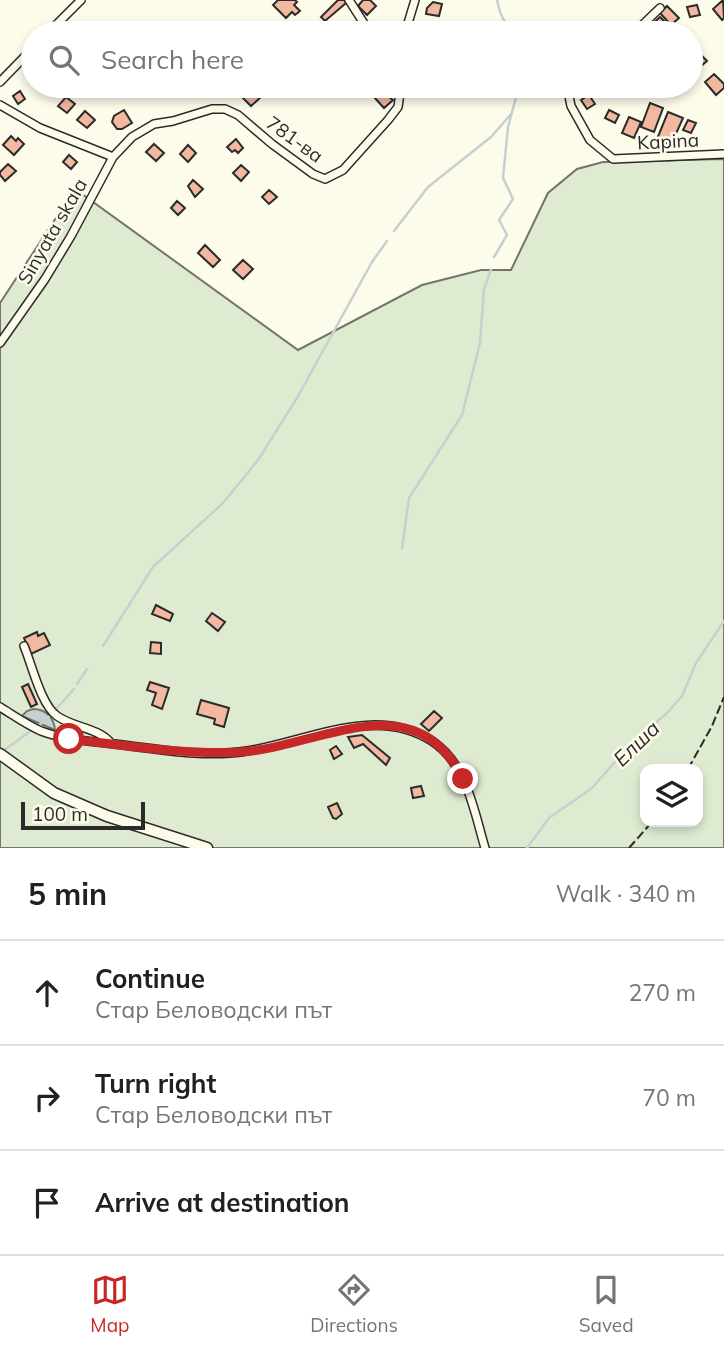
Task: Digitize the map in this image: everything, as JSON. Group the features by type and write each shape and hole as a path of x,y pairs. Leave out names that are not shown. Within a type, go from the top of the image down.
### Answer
{"street":[{"path":"60,21 82,0"},
{"path":"349,0 362,21"},
{"path":"409,21 415,0"},
{"path":"646,21 660,8"},
{"path":"0,82 21,60"},
{"name":"781-ва","path":"132,137 154,124 225,109 239,115 272,144 313,174 325,179 343,170 388,120 398,107 399,98"},
{"name":"Kapina","path":"569,98 590,140 612,159 724,153"},
{"path":"0,105 40,128 113,157"},
{"name":"Sinyata skala","path":"0,343 45,279 113,157 132,137"},
{"path":"24,646 48,708 58,717 102,734 111,743"},
{"path":"0,707 41,731 69,739 174,751 244,752 374,724 409,729 433,742 456,765 469,793 485,848"},
{"path":"0,754 54,793 107,816 207,848"}],"green space":[{"path":"724,159 724,848 0,848 0,303 75,189 298,350 422,285 481,270 511,270 548,193 577,169 603,162"}],"shaded area":[{"path":"33,709 48,715 55,730 22,716"}],"building":[{"path":"278,0 295,0 297,2 294,5 300,11 295,15 292,12 286,18 273,5"},
{"path":"338,0 344,0 346,3 325,21 321,17"},
{"path":"363,0 370,0 376,6 367,15 358,6"},
{"path":"723,0 724,18 722,20 713,9"},
{"path":"433,2 442,4 439,16 426,14 427,8"},
{"path":"697,5 700,15 690,17 687,7"},
{"path":"667,6 679,18 667,21 660,13"},
{"path":"714,74 724,84 724,88 716,95 705,82"},
{"path":"20,91 21,98 25,99 18,104 13,96"},
{"path":"65,98 75,104 67,113 58,106"},
{"path":"243,98 260,98 251,106"},
{"path":"375,98 393,100 384,108"},
{"path":"591,98 595,104 587,109 581,100"},
{"path":"650,103 663,108 654,132 641,127"},
{"path":"124,110 132,123 117,129 112,122 114,116"},
{"path":"609,110 619,115 615,123 605,118"},
{"path":"85,111 95,120 87,128 77,120"},
{"path":"668,112 683,118 671,145 657,139"},
{"path":"629,117 641,122 634,138 622,133"},
{"path":"688,120 696,123 691,133 683,130"},
{"path":"11,136 24,144 14,155 3,145"},
{"path":"236,139 243,148 238,153 227,147"},
{"path":"154,144 164,153 156,161 146,152"},
{"path":"188,145 196,153 188,162 180,154"},
{"path":"69,155 77,162 71,169 63,162"},
{"path":"8,164 16,171 5,181 0,172"},
{"path":"241,165 249,172 241,181 233,173"},
{"path":"193,180 203,189 195,197 188,186"},
{"path":"269,190 277,197 269,204 262,197"},
{"path":"177,201 185,208 178,215 171,208"},
{"path":"205,245 220,260 213,267 198,253"},
{"path":"243,260 253,269 243,279 233,270"},
{"path":"156,605 173,614 170,621 152,614"},
{"path":"212,613 225,622 218,631 206,621"},
{"path":"37,632 38,636 44,633 50,645 31,654 24,638"},
{"path":"151,642 161,643 161,654 150,653"},
{"path":"150,682 169,688 162,709 152,705 156,693 147,690"},
{"path":"28,684 37,704 31,707 22,687"},
{"path":"201,700 229,708 224,727 214,724 215,719 197,714"},
{"path":"434,711 442,718 429,731 421,724"},
{"path":"362,735 390,758 386,765 363,744 354,748 348,737"},
{"path":"336,746 342,754 334,759 330,750"},
{"path":"421,786 424,796 413,798 411,788"},
{"path":"337,803 342,814 336,819 328,807"}],"waterway":[{"path":"497,0 504,21"},
{"path":"494,257 507,235 499,220 513,199 503,178 508,127 516,98"},
{"path":"394,231 428,187 491,137 512,113"},
{"path":"103,646 153,567 223,503 258,460 297,398 372,262 387,241"},
{"path":"402,548 409,498 462,415 480,343 484,289 491,270"},
{"name":"Елша","path":"527,848 549,818 592,788 630,745 682,696 696,663 724,621"},
{"path":"77,684 87,669"},
{"path":"48,718 74,689"},
{"path":"3,751 43,722"}],"fence":[{"path":"691,764 712,726 724,697"},
{"path":"629,848 648,827"}],"route":[{"path":"69,739 174,751 244,752 347,728 374,724 393,725 409,729 433,742 456,765 463,779"}]}
